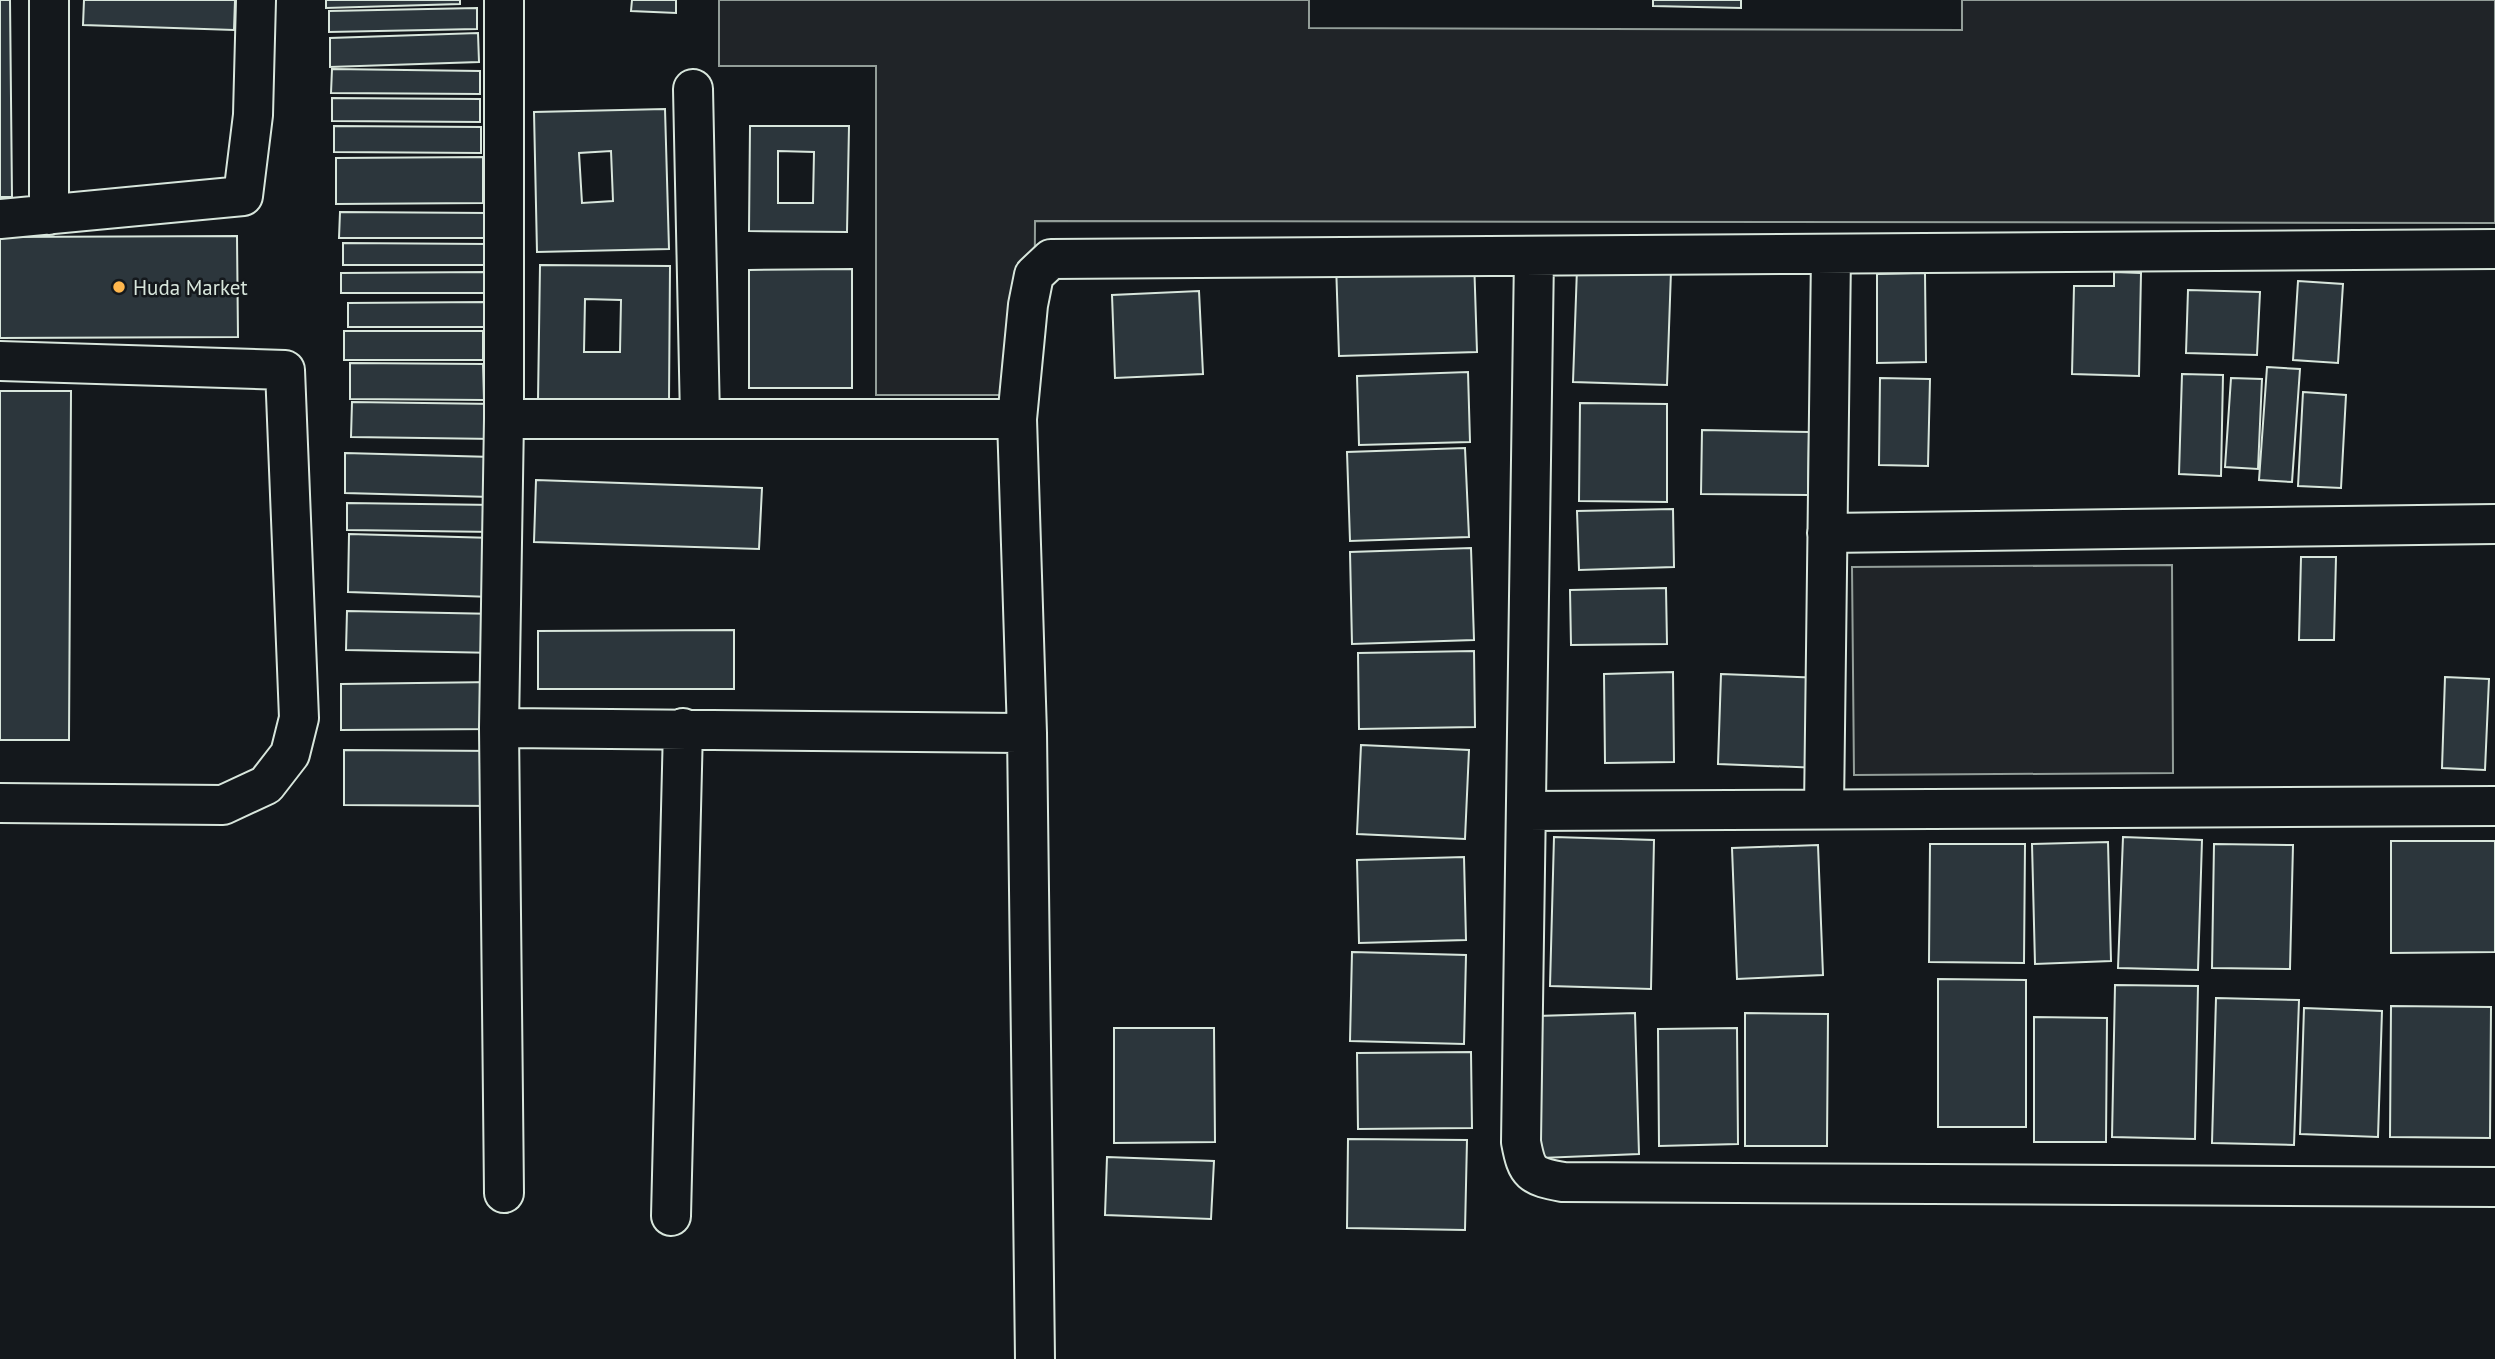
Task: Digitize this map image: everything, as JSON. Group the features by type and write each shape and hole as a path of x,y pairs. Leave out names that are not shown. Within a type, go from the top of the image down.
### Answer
{"street":[{"path":"49,0 49,215"},
{"path":"0,219 243,196 253,115 256,0"},
{"path":"504,0 504,419 499,728 504,1193"},
{"path":"693,89 699,418"},
{"path":"1035,1359 1027,733 1017,419 1028,305 1034,275 1051,259 2495,249"},
{"path":"1824,809 1831,254"},
{"path":"1534,256 1521,1142 1525,1164 1539,1178 1577,1182 2495,1187"},
{"path":"0,361 285,370 299,718 290,754 266,785 223,805 0,803"},
{"path":"504,419 1017,419"},
{"path":"1828,533 2495,524"},
{"path":"499,728 1027,733"},
{"path":"671,1216 683,728"},
{"path":"1526,811 2495,806"}],"shaded area":[{"path":"719,0 1309,0 1309,28 1962,30 1962,0 2495,0 2495,223 1035,221 1034,395 876,395 876,66 719,66"},
{"path":"2172,565 2173,773 1854,775 1852,567"}],"building":[{"path":"0,0 10,0 12,197 0,197"},
{"path":"84,0 235,0 234,30 83,25"},
{"path":"326,0 460,0 460,4 326,8"},
{"path":"632,0 676,0 676,13 631,11"},
{"path":"1653,0 1741,0 1741,8 1653,6"},
{"path":"477,8 477,29 329,32 329,11"},
{"path":"478,33 479,62 330,67 330,38"},
{"path":"332,69 480,71 480,94 331,93"},
{"path":"332,98 480,99 480,122 332,121"},
{"path":"665,109 669,249 537,252 534,112","holes":["611,151 613,201 582,203 579,153"]},
{"path":"334,126 481,127 481,153 334,152"},
{"path":"750,126 849,126 847,232 749,231","holes":["778,151 814,152 813,203 778,203"]},
{"path":"483,157 483,203 336,204 336,158"},
{"path":"340,212 487,213 487,238 339,238"},
{"name":"Huda Market","path":"237,236 238,337 0,338 0,237"},
{"path":"343,243 488,244 488,265 343,265"},
{"path":"1474,258 1477,352 1339,356 1336,263"},
{"path":"540,265 670,266 669,401 538,400","holes":["585,299 621,300 620,352 584,352"]},
{"path":"1577,268 1671,271 1667,385 1573,382"},
{"path":"852,269 852,388 749,388 749,270"},
{"path":"486,272 486,293 341,293 341,273"},
{"path":"2114,272 2141,273 2139,376 2072,374 2074,286 2114,286"},
{"path":"1925,273 1926,362 1877,363 1877,274"},
{"path":"2298,281 2343,284 2338,363 2293,360"},
{"path":"2188,290 2260,292 2257,355 2186,353"},
{"path":"1199,291 1203,374 1115,378 1112,295"},
{"path":"486,302 486,327 348,327 348,303"},
{"path":"344,331 483,331 483,360 344,360"},
{"path":"350,363 483,364 484,400 350,399"},
{"path":"2267,367 2300,369 2292,482 2259,480"},
{"path":"1468,372 1470,442 1359,445 1357,376"},
{"path":"2182,374 2223,375 2221,476 2179,474"},
{"path":"1880,378 1930,379 1928,466 1879,465"},
{"path":"2231,378 2262,379 2258,469 2225,467"},
{"path":"0,391 71,391 69,740 0,740"},
{"path":"2303,392 2346,395 2341,488 2298,486"},
{"path":"352,402 496,404 495,439 351,437"},
{"path":"1580,403 1667,404 1667,502 1579,501"},
{"path":"1702,430 1809,432 1808,495 1701,494"},
{"path":"1465,448 1469,537 1350,541 1347,452"},
{"path":"345,453 493,457 491,497 345,493"},
{"path":"536,480 762,488 759,549 534,542"},
{"path":"347,503 495,505 495,532 347,530"},
{"path":"1673,509 1674,567 1579,570 1577,511"},
{"path":"349,534 494,538 492,597 348,592"},
{"path":"1471,548 1474,640 1352,644 1350,552"},
{"path":"2301,557 2336,557 2334,640 2299,640"},
{"path":"1666,588 1667,644 1571,645 1570,590"},
{"path":"347,611 498,614 498,653 346,650"},
{"path":"734,630 734,689 538,689 538,631"},
{"path":"1474,651 1475,727 1359,729 1358,653"},
{"path":"1673,672 1674,762 1605,763 1604,674"},
{"path":"1721,674 1823,678 1820,768 1718,764"},
{"path":"2445,677 2489,679 2485,770 2442,768"},
{"path":"494,682 495,729 341,730 341,684"},
{"path":"1361,745 1469,750 1465,839 1357,834"},
{"path":"344,750 498,751 497,806 344,805"},
{"path":"1554,837 1654,840 1651,989 1550,986"},
{"path":"2123,837 2202,840 2198,970 2118,968"},
{"path":"2391,841 2495,841 2495,952 2391,953"},
{"path":"2108,842 2111,961 2035,964 2032,844"},
{"path":"1930,844 2025,844 2024,963 1929,962"},
{"path":"2214,844 2293,845 2290,969 2212,968"},
{"path":"1818,845 1823,975 1737,979 1732,848"},
{"path":"1464,857 1466,940 1359,943 1357,860"},
{"path":"1352,952 1466,955 1464,1044 1350,1041"},
{"path":"1938,979 2026,980 2026,1127 1938,1127"},
{"path":"2115,985 2198,986 2195,1139 2112,1137"},
{"path":"2216,998 2299,1000 2294,1145 2212,1143"},
{"path":"2391,1006 2491,1007 2490,1138 2390,1137"},
{"path":"2304,1008 2382,1011 2378,1137 2300,1134"},
{"path":"1635,1013 1639,1154 1541,1158 1537,1016"},
{"path":"1745,1013 1828,1014 1827,1146 1745,1146"},
{"path":"2034,1017 2107,1018 2106,1142 2034,1142"},
{"path":"1114,1028 1214,1028 1215,1142 1114,1143"},
{"path":"1737,1028 1738,1144 1659,1146 1658,1029"},
{"path":"1471,1052 1472,1128 1358,1129 1357,1053"},
{"path":"1348,1139 1467,1140 1465,1230 1347,1228"},
{"path":"1107,1157 1214,1161 1211,1219 1105,1215"}],"place":[{"name":"Huda Market","path":"119,287"}]}
